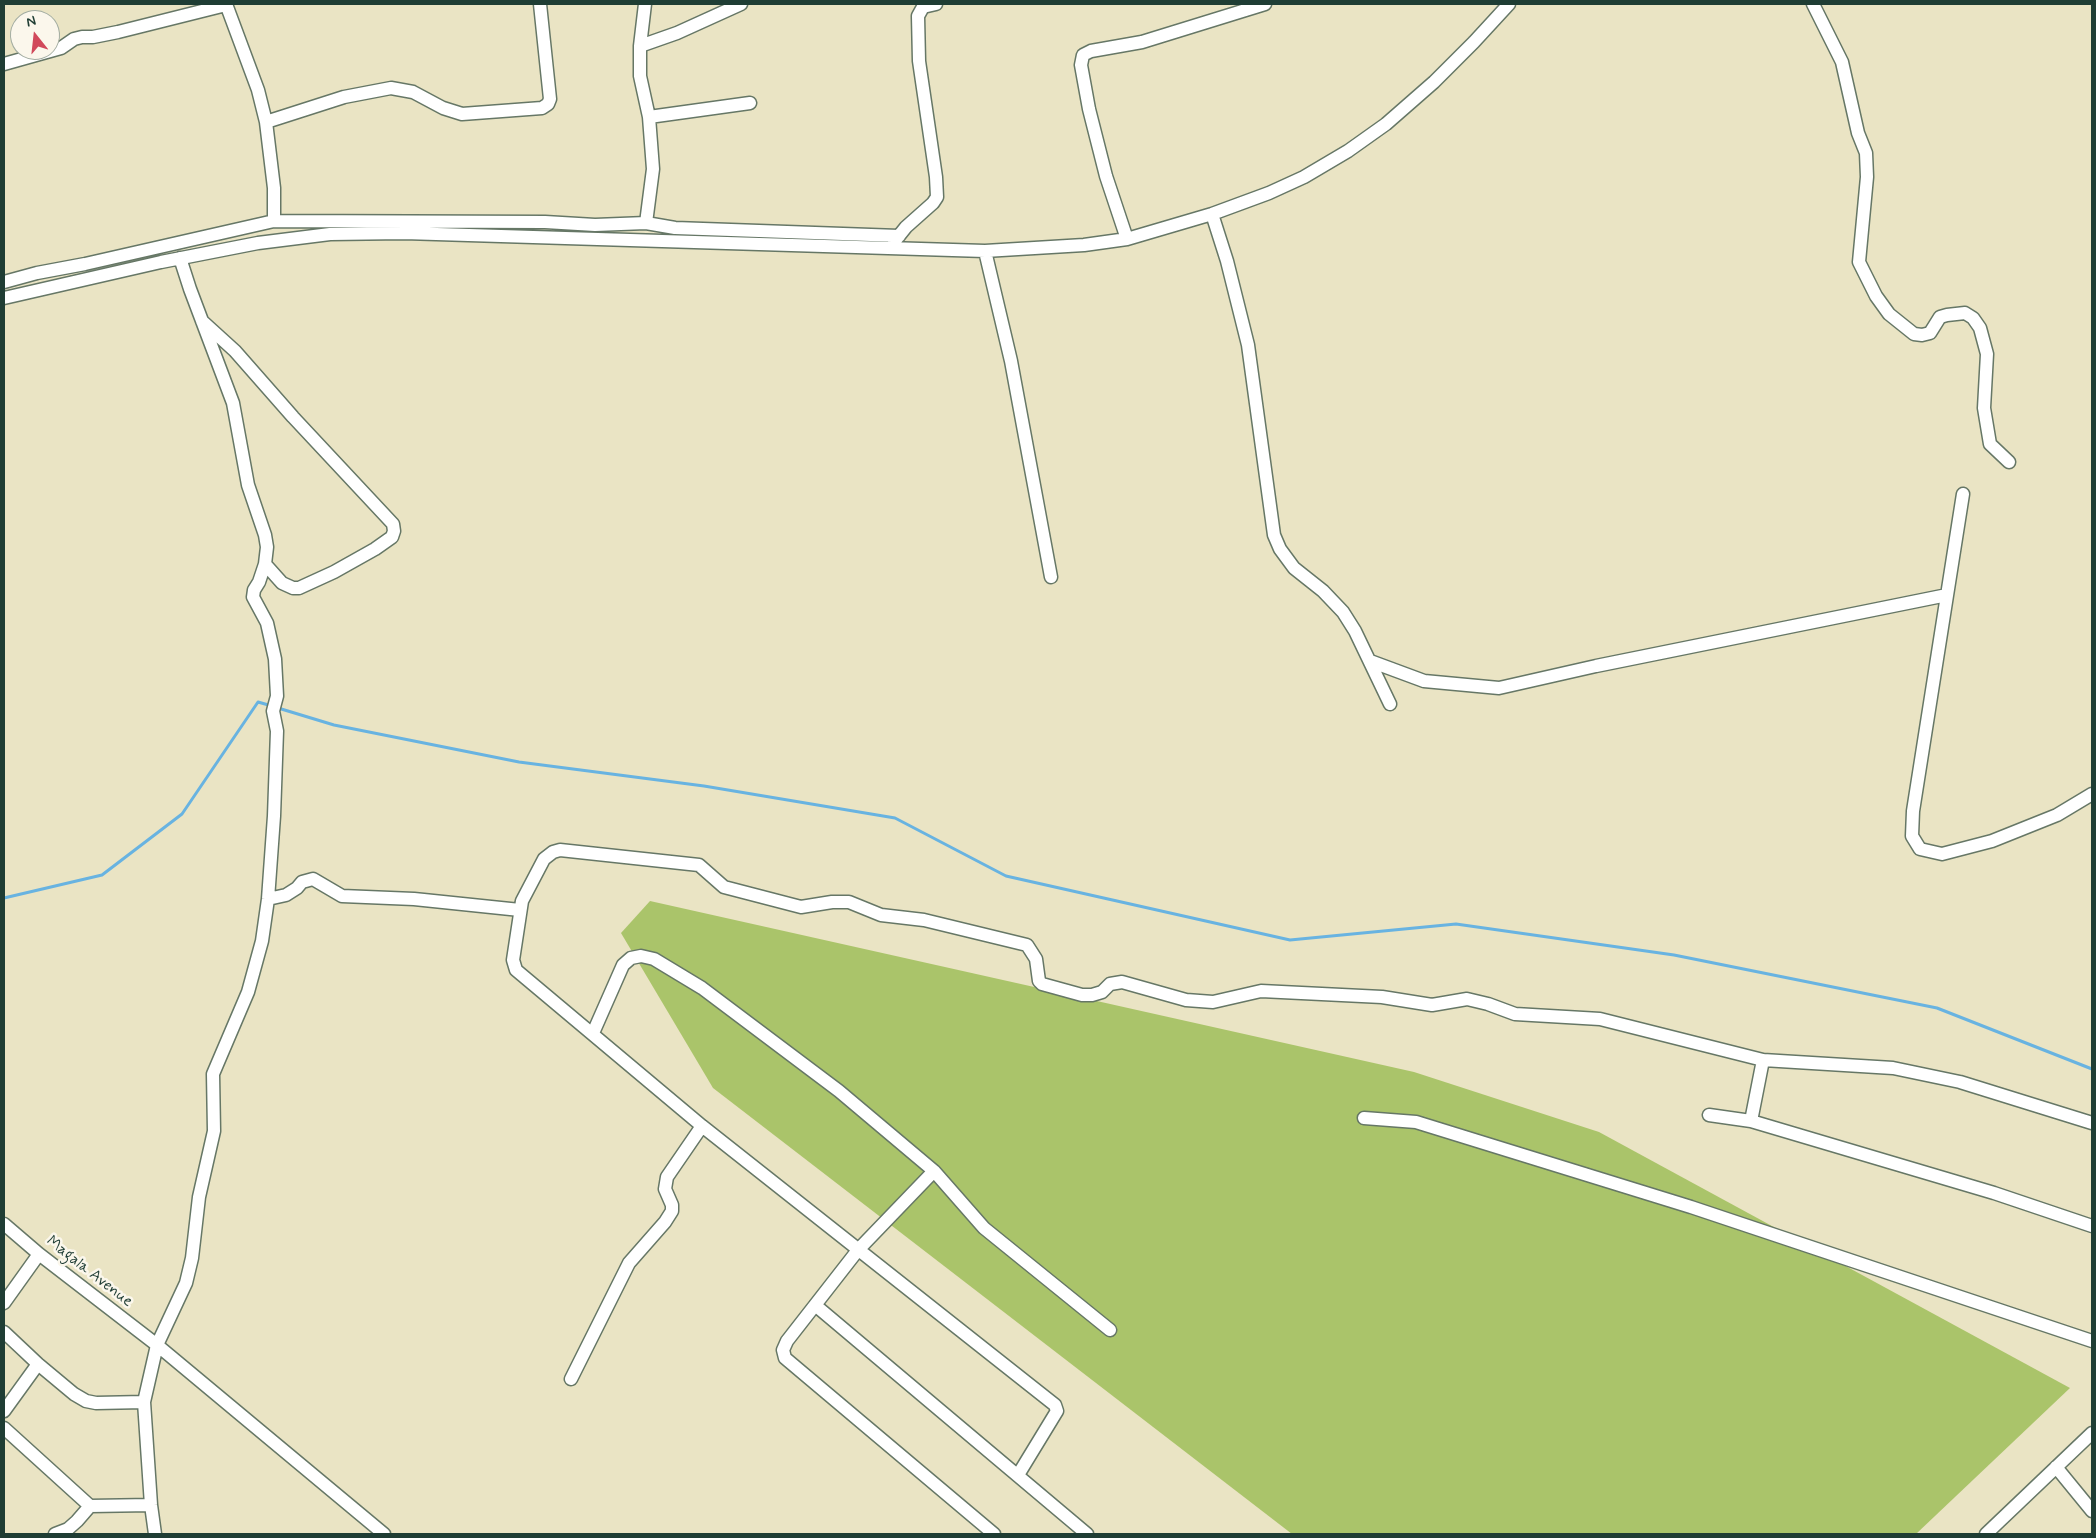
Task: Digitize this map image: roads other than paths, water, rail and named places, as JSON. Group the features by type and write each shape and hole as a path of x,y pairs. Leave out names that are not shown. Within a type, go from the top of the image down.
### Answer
{"street":[{"path":"4,64 61,48 82,36 93,37 118,32 226,4 258,90 266,122 274,188 274,221"},
{"path":"266,122 344,98 391,88 414,92 443,108 462,114 542,108 548,104 550,99 540,4"},
{"path":"645,4 640,46 640,76 649,117 653,169 646,223"},
{"path":"640,46 678,33 741,4"},
{"path":"4,298 180,258 258,243 321,235 404,233 895,241 937,197 936,177 919,61 918,16 923,7 936,4"},
{"path":"1127,239 1106,176 1089,109 1081,58 1091,51 1142,42 1265,4"},
{"path":"4,282 37,273 274,221 425,220 545,222 595,225 646,223 675,228 895,241 985,251 1084,245 1127,239 1212,214 1269,193 1304,177 1348,151 1386,124 1434,82 1508,4"},
{"path":"1813,4 1842,62 1856,125 1866,153 1867,177 1859,262 1876,296 1889,314 1914,334 1930,333 1940,317 1947,314 1965,313 1973,318 1980,328 1987,354 1984,408 1990,444 2009,462"},
{"path":"649,117 750,103"},
{"path":"1212,214 1227,260 1248,345 1274,535 1280,549 1294,568 1323,591 1343,612 1370,661 1390,704"},
{"path":"985,251 1012,362 1051,577"},
{"path":"155,1534 151,1505 144,1402 157,1345 186,1283 192,1258 199,1197 214,1131 213,1074 248,992 262,941 268,899 274,816 277,731 273,711 277,696 275,660 267,623 253,597 265,564 266,535 248,485 233,402 180,258"},
{"path":"202,321 235,351 292,417 393,524 392,537 375,549 334,572 299,588 282,584 265,564"},
{"path":"1963,494 1912,811 1912,836 1920,849 1942,854 1992,841 2057,815 2092,794"},
{"path":"1370,661 1424,681 1499,688 1596,666 1947,595"},
{"path":"1018,1475 1057,1411 1056,1408 702,1126 516,970 513,960 522,901 544,859 553,852 560,850 699,865 724,887 800,907 832,902 849,902 881,915 924,920 1027,945 1036,959 1039,981 1042,984 1082,995 1102,992 1110,984 1122,982 1186,1000 1213,1002 1261,991 1382,998 1432,1004 1467,999 1515,1014 1600,1019 1763,1060 1893,1068 1960,1082 2092,1123"},
{"path":"268,899 286,896 302,882 313,879 342,896 414,899 520,910"},
{"path":"593,1034 622,964 631,958 641,956 654,959 702,988 839,1091 934,1171 984,1228 1110,1330"},
{"path":"1751,1121 1763,1060"},
{"path":"1709,1115 1751,1121 1994,1192 2092,1226"},
{"path":"1364,1118 1389,1118 1425,1125 1691,1207 2092,1341"},
{"path":"571,1379 629,1263 665,1222 672,1211 672,1205 665,1189 667,1177 676,1161 702,1126"},
{"path":"934,1171 858,1250 787,1341 783,1350 785,1358 994,1534"},
{"name":"Magala Avenue","path":"4,1224 39,1254 157,1345 376,1532"},
{"path":"4,1303 39,1254"},
{"path":"815,1305 1087,1534"},
{"path":"4,1332 38,1364 74,1394 86,1401 116,1404 144,1402"},
{"path":"4,1410 38,1364"},
{"path":"4,1428 90,1506 151,1505"},
{"path":"1986,1534 2092,1434"},
{"path":"2056,1467 2092,1511"},
{"path":"55,1534 68,1529 77,1522 90,1506"}],"waterway":[{"path":"4,898 102,875 182,814 258,702 272,706"},
{"path":"278,708 334,725 519,762 704,786 895,818 1006,876 1290,940 1456,924 1674,955 1937,1008 2092,1069"}]}
